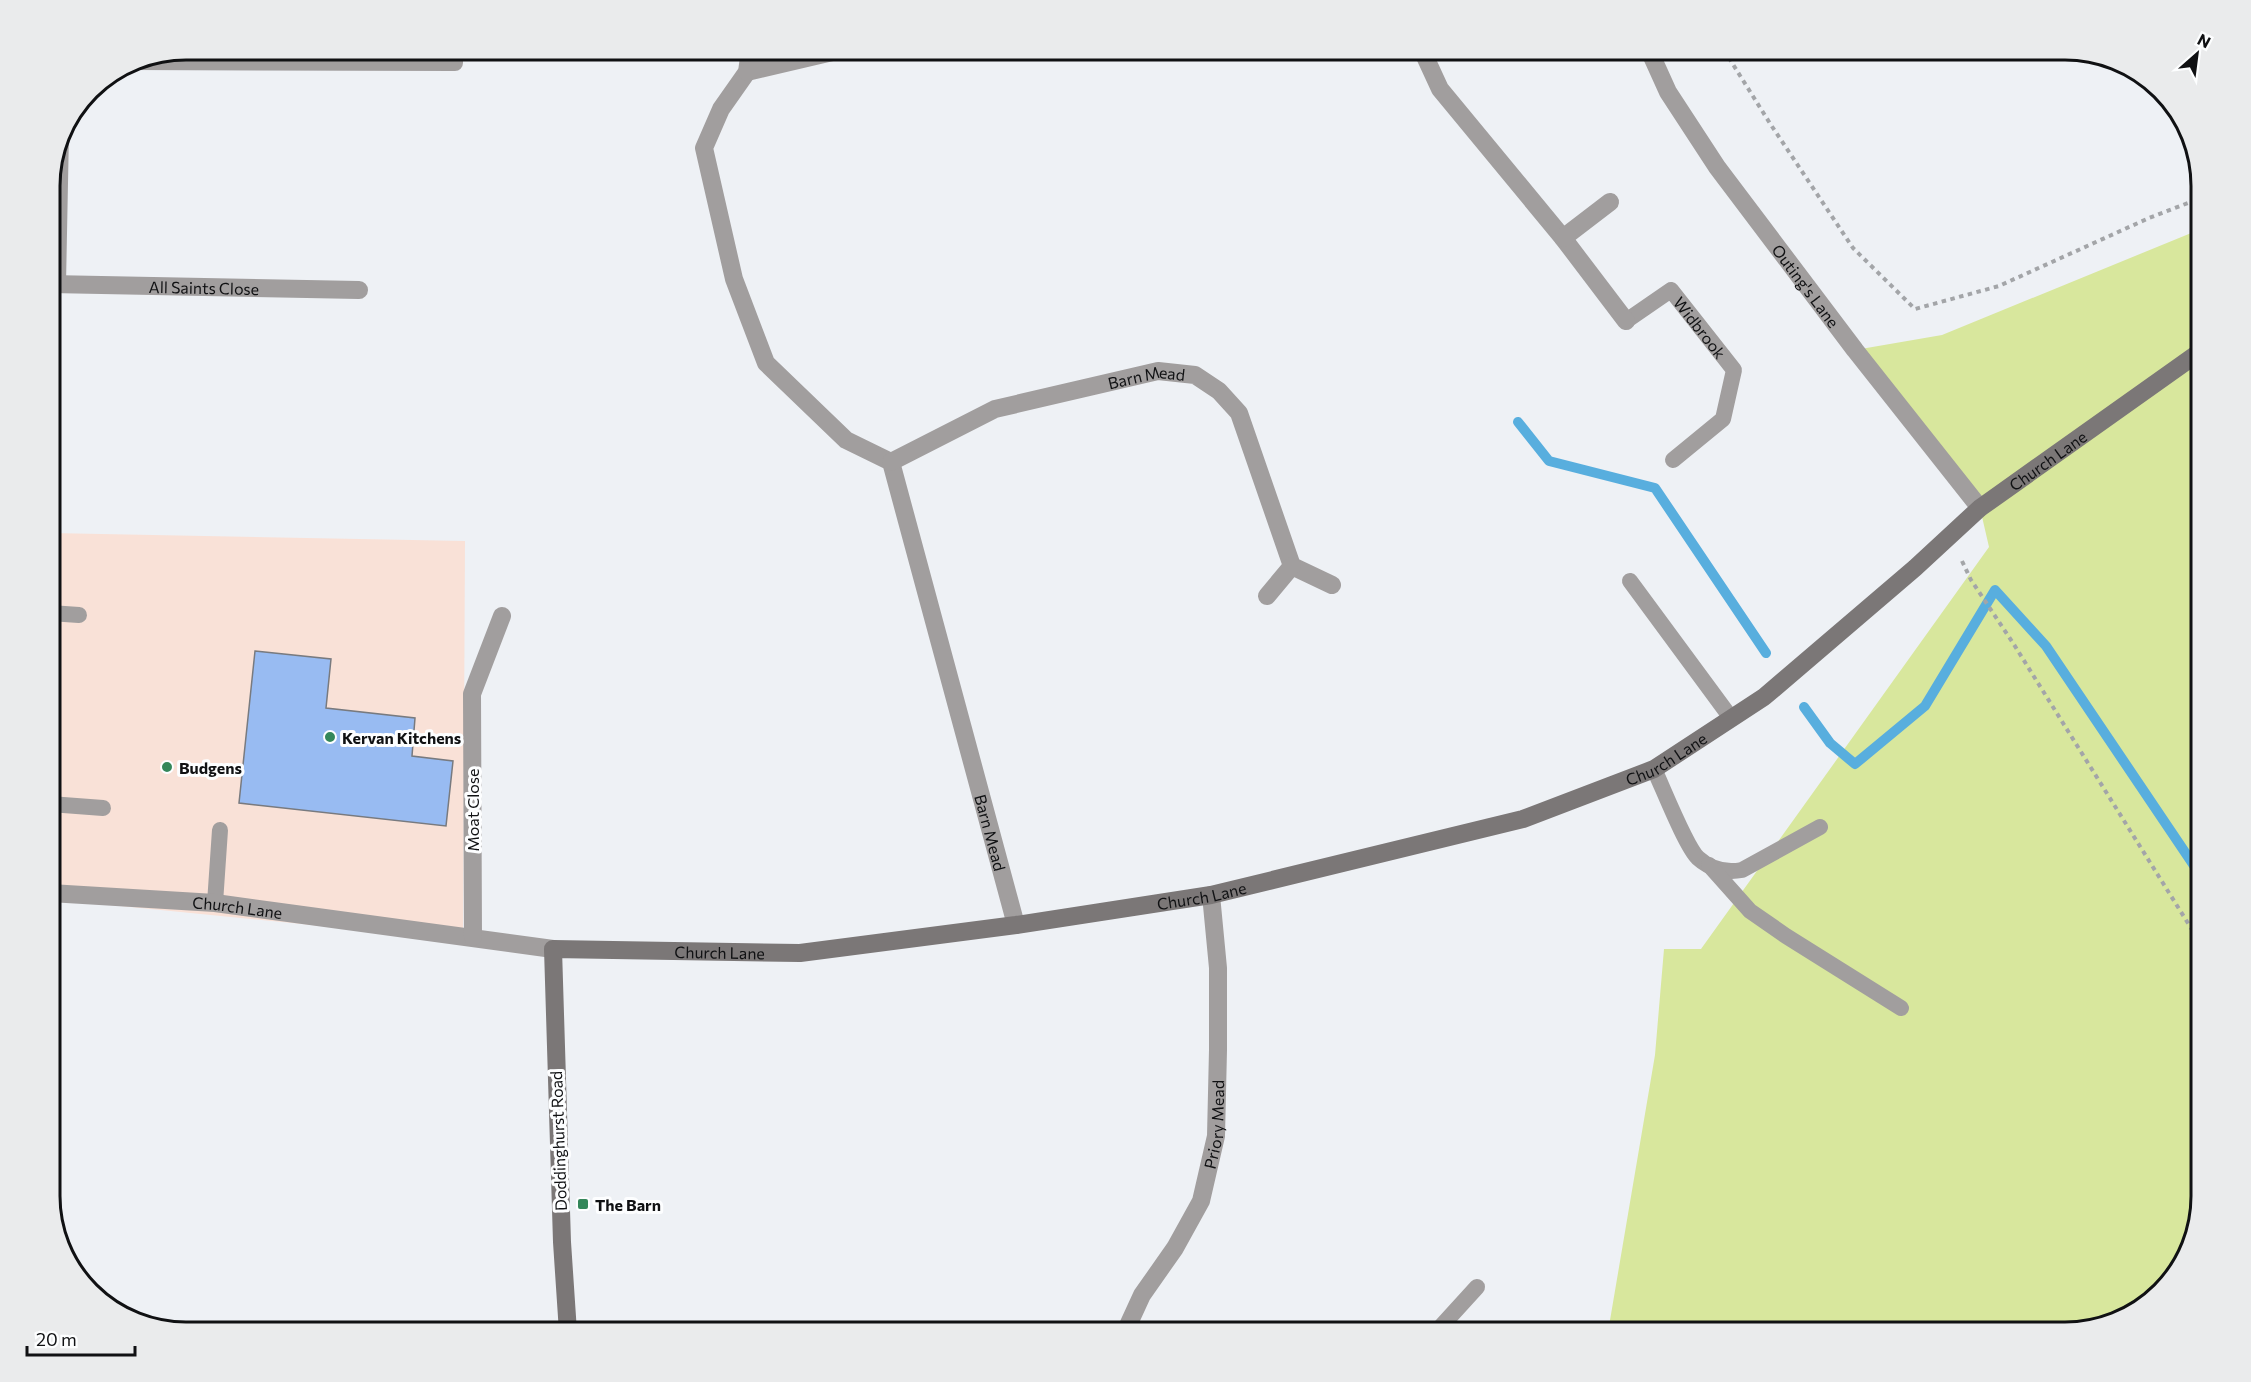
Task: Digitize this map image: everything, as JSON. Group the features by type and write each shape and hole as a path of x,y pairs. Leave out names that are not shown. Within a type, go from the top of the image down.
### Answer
{"street":[{"path":"749,60 747,72 721,109 704,148 734,279 766,363 846,440 891,462"},
{"path":"747,72 798,60"},
{"name":"Widbrook","path":"1427,60 1440,89 1563,238 1626,321"},
{"name":"Outing's Lane","path":"1654,60 1668,92 1717,167 1855,350 1980,508"},
{"path":"1563,238 1610,202"},
{"name":"All Saints Close","path":"60,284 359,290"},
{"name":"Church Lane","path":"60,894 215,903 553,949 800,953 1016,925 1211,895 1523,819 1654,769 1764,697 1915,568 1980,508 2191,358"},
{"name":"Barn Mead","path":"1016,925 891,462 995,409 1158,370 1195,375 1220,391 1239,413 1292,566"},
{"path":"1267,596 1292,566 1332,585"},
{"name":"Moat Close","path":"473,937 471,694 502,616"},
{"name":"Priory Mead","path":"1130,1322 1142,1295 1175,1248 1201,1201 1216,1136 1218,968 1211,895"},
{"name":"Doddinghurst Road","path":"553,949 562,1242 567,1322"}],"lane":[{"path":"162,62 455,63 455,60"},
{"name":"Widbrook","path":"1626,321 1671,290 1734,370 1723,418 1673,460"},
{"path":"1630,581 1731,718"},
{"path":"60,614 78,615"},
{"path":"1654,769 1696,857 1721,871 1742,870 1820,827"},
{"path":"60,805 103,808"},
{"path":"215,903 220,830"},
{"path":"1709,865 1750,911 1901,1008"},
{"path":"1445,1322 1477,1287"}],"path":[{"path":"1730,60 1853,248 1916,309 1999,286 2191,202"},
{"path":"1971,580 2191,928"}],"shaded area":[{"path":"60,533 465,541 463,940 60,900"}],"green space":[{"path":"2191,233 2191,1196 2187,1228 2174,1259 2165,1273 2142,1296 2113,1312 2081,1321 1610,1322 1655,1055 1664,949 1701,949 1989,547 1980,508 1855,350 1942,335"}],"building":[{"name":"Kervan Kitchens","path":"255,651 331,659 326,708 415,718 412,756 453,761 446,826 239,803"}],"waterway":[{"path":"1518,422 1549,461 1655,488 1766,653"},
{"path":"1804,707 1830,743 1855,764 1925,706 1995,590 2046,646 2191,861"}],"place":[{"name":"Kervan Kitchens","path":"330,737"},
{"name":"Budgens","path":"167,767"},
{"name":"The Barn","path":"583,1204"}]}
